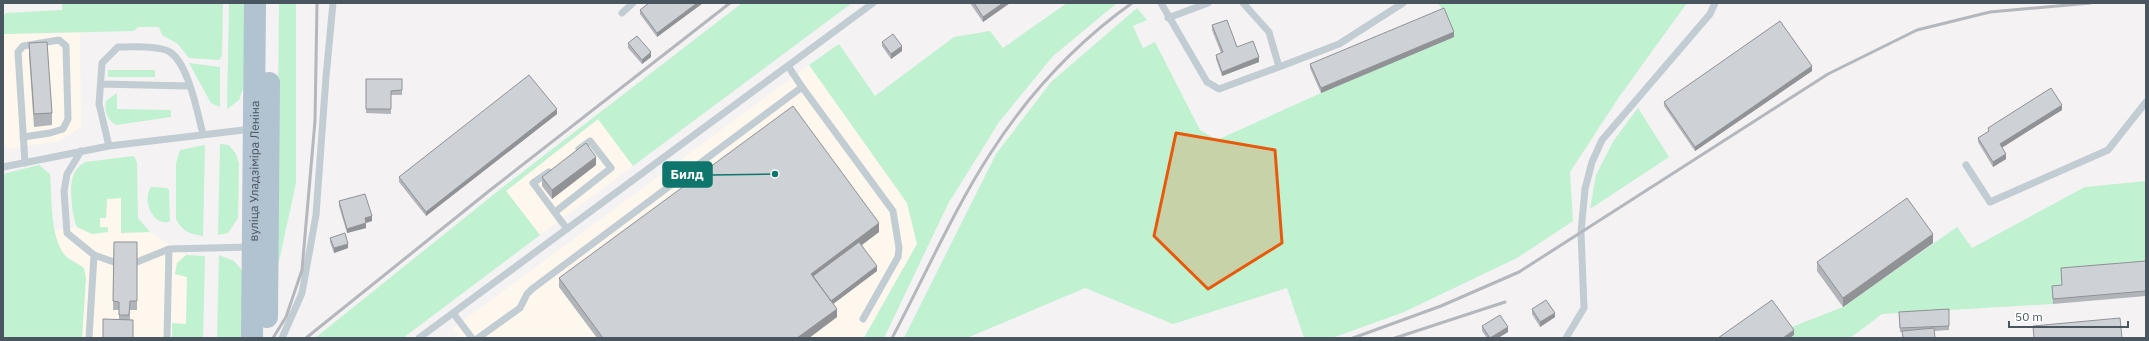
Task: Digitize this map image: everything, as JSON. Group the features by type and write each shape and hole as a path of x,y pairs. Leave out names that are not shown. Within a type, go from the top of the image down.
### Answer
{"main road":[{"name":"вуліца Уладзіміра Леніна","path":"252,338 260,248 261,128 255,3"},
{"name":"вуліца Уладзіміра Леніна","path":"261,128 270,3"},
{"name":"вуліца Уладзіміра Леніна","path":"260,248 267,338"}],"lane":[{"path":"282,338 302,293 316,215 333,3"},
{"path":"622,13 632,3"},
{"path":"419,338 873,3"},
{"path":"1161,3 1168,18 1207,82 1219,89 1339,44 1404,3"},
{"path":"1168,18 1208,3"},
{"path":"1244,3 1269,32 1279,67"},
{"path":"1566,338 1584,308 1581,232 1585,189 1602,140 1710,14 1715,3"},
{"path":"23,136 50,134 63,129 68,119 66,46 59,40 23,46 18,52 23,136 25,163"},
{"path":"109,146 99,104 102,63 118,47 142,46 169,52 184,69 203,134"},
{"path":"788,66 895,216 899,248 898,257 862,319"},
{"path":"101,84 189,86"},
{"path":"478,338 520,308 527,294 532,289 802,87"},
{"path":"1966,165 1990,202 2108,150 2146,102"},
{"path":"3,167 109,146 261,128"},
{"path":"555,212 611,168 590,141 571,155"},
{"path":"81,151 67,174 64,192 67,233 94,255 114,262"},
{"path":"552,169 533,183 567,229"},
{"path":"137,262 169,249 209,247 260,248"},
{"path":"167,338 169,249"},
{"path":"89,338 94,255"},
{"path":"453,313 472,338"}],"highlighted area":[{"path":"1176,133 1275,150 1282,243 1208,289 1154,236"}],"shaded area":[{"path":"80,32 81,127 59,141 7,149 3,142 3,34"},
{"path":"809,65 907,203 917,244 863,338 456,338 458,333 452,329"},
{"path":"599,119 633,166 540,235 506,191"},
{"path":"107,198 121,198 148,232 186,255 177,263 175,274 187,276 186,324 172,324 172,338 82,338 86,278 78,263 64,255 58,244 54,230 77,227 92,234 108,232 108,227 100,227 100,218 106,218"}],"green space":[{"path":"62,3 223,3 222,56 219,60 189,58 178,44 162,35 159,27 138,27 134,31 3,34 3,16 6,13 62,10"},
{"path":"229,3 247,3 243,89 239,100 227,109"},
{"path":"279,3 296,3 296,183 276,275"},
{"path":"742,3 852,3 633,166 598,119 506,191 540,235 403,338 315,338 503,187"},
{"path":"1067,3 1117,3 1053,56 999,122 948,204 884,338 864,338 917,244 907,203 809,65 839,44 875,96 954,37 990,31 1003,48"},
{"path":"1438,3 1687,3 1619,97 1570,172 1573,221 1517,258 1404,312 1332,338 1304,338 1287,288 1173,324 1085,288 967,338 904,338 996,154 1051,82 1137,8 1147,20 1133,26 1143,48 1155,42 1200,130 1217,140 1321,93 1444,12"},
{"path":"189,63 220,67 220,107 211,103"},
{"path":"108,70 155,70 155,77 108,77"},
{"path":"117,93 117,109 171,110 171,117 116,125 108,117 105,105 106,101"},
{"path":"1638,108 1669,157 1590,209 1596,175 1614,140"},
{"path":"220,144 229,145 236,154 239,164 238,218 228,233 218,235"},
{"path":"205,145 203,236 187,232 181,227 176,219 176,163 180,150"},
{"path":"134,156 137,162 138,218 150,232 121,233 121,198 107,199 106,218 100,218 100,227 108,227 108,232 92,234 77,227 71,194 72,181 76,170 85,162"},
{"path":"39,165 50,174 54,227 59,246 66,256 84,268 86,278 82,338 3,338 3,174"},
{"path":"2146,181 2146,266 2061,273 2062,290 2052,291 2053,304 1882,314 1850,338 1790,338 1794,335 1789,328 1843,307 1957,227 1972,248 2085,187"},
{"path":"151,187 167,188 169,190 170,221 162,222 153,215 150,210 148,204 148,192"},
{"path":"186,255 205,256 203,338 172,338 172,323 186,324 187,277 175,274 177,263"},
{"path":"219,255 234,261 246,275 249,338 217,338"}],"building":[{"path":"649,3 697,3 657,33 640,10"},
{"path":"974,3 1003,3 983,17"},
{"path":"1444,8 1454,32 1321,88 1310,64"},
{"path":"1227,20 1237,47 1253,41 1259,57 1222,72 1216,55 1223,52 1212,25"},
{"path":"1780,21 1812,66 1695,147 1664,102"},
{"path":"893,34 902,46 891,54 882,42"},
{"path":"637,36 651,52 642,60 628,43"},
{"path":"47,42 52,113 34,114 29,43"},
{"path":"529,75 557,109 426,212 399,177"},
{"path":"366,79 402,79 402,90 391,91 391,109 366,109"},
{"path":"2051,88 2062,105 2000,144 2006,154 1993,162 1978,138 1989,131 1988,128"},
{"path":"793,106 879,223 811,274 837,309 797,338 603,338 559,278"},
{"path":"586,143 596,157 552,190 542,177"},
{"path":"365,194 372,216 365,218 366,223 347,229 339,201"},
{"path":"1907,198 1933,234 1843,298 1817,262"},
{"path":"345,233 348,244 334,248 330,238"},
{"path":"114,242 137,242 137,301 130,301 129,315 119,315 119,302 113,301"},
{"path":"859,242 877,266 831,301 813,276"},
{"path":"2146,261 2146,291 2053,299 2052,286 2062,285 2061,268"},
{"path":"1546,300 1555,313 1540,322 1532,309"},
{"path":"1772,300 1794,330 1783,338 1718,338"},
{"path":"1949,309 1949,326 1900,328 1899,312"},
{"path":"1500,315 1508,327 1490,338 1482,326"},
{"path":"2120,318 2122,338 2034,338 2033,326"},
{"path":"103,319 133,320 133,338 103,338"},
{"path":"1934,328 1935,338 1903,338 1902,331"}],"railway":[{"path":"273,338 286,317 302,270 315,121 317,3"},
{"path":"306,338 489,191 730,3"},
{"path":"892,338 964,198 1004,132 1036,91 1072,53 1091,35 1132,3"},
{"path":"1353,338 1441,306 1519,272 1828,74 1917,30 1990,12 2091,3"},
{"path":"1395,338 1505,302"}],"place":[{"name":"Билд","path":"775,174"}]}
